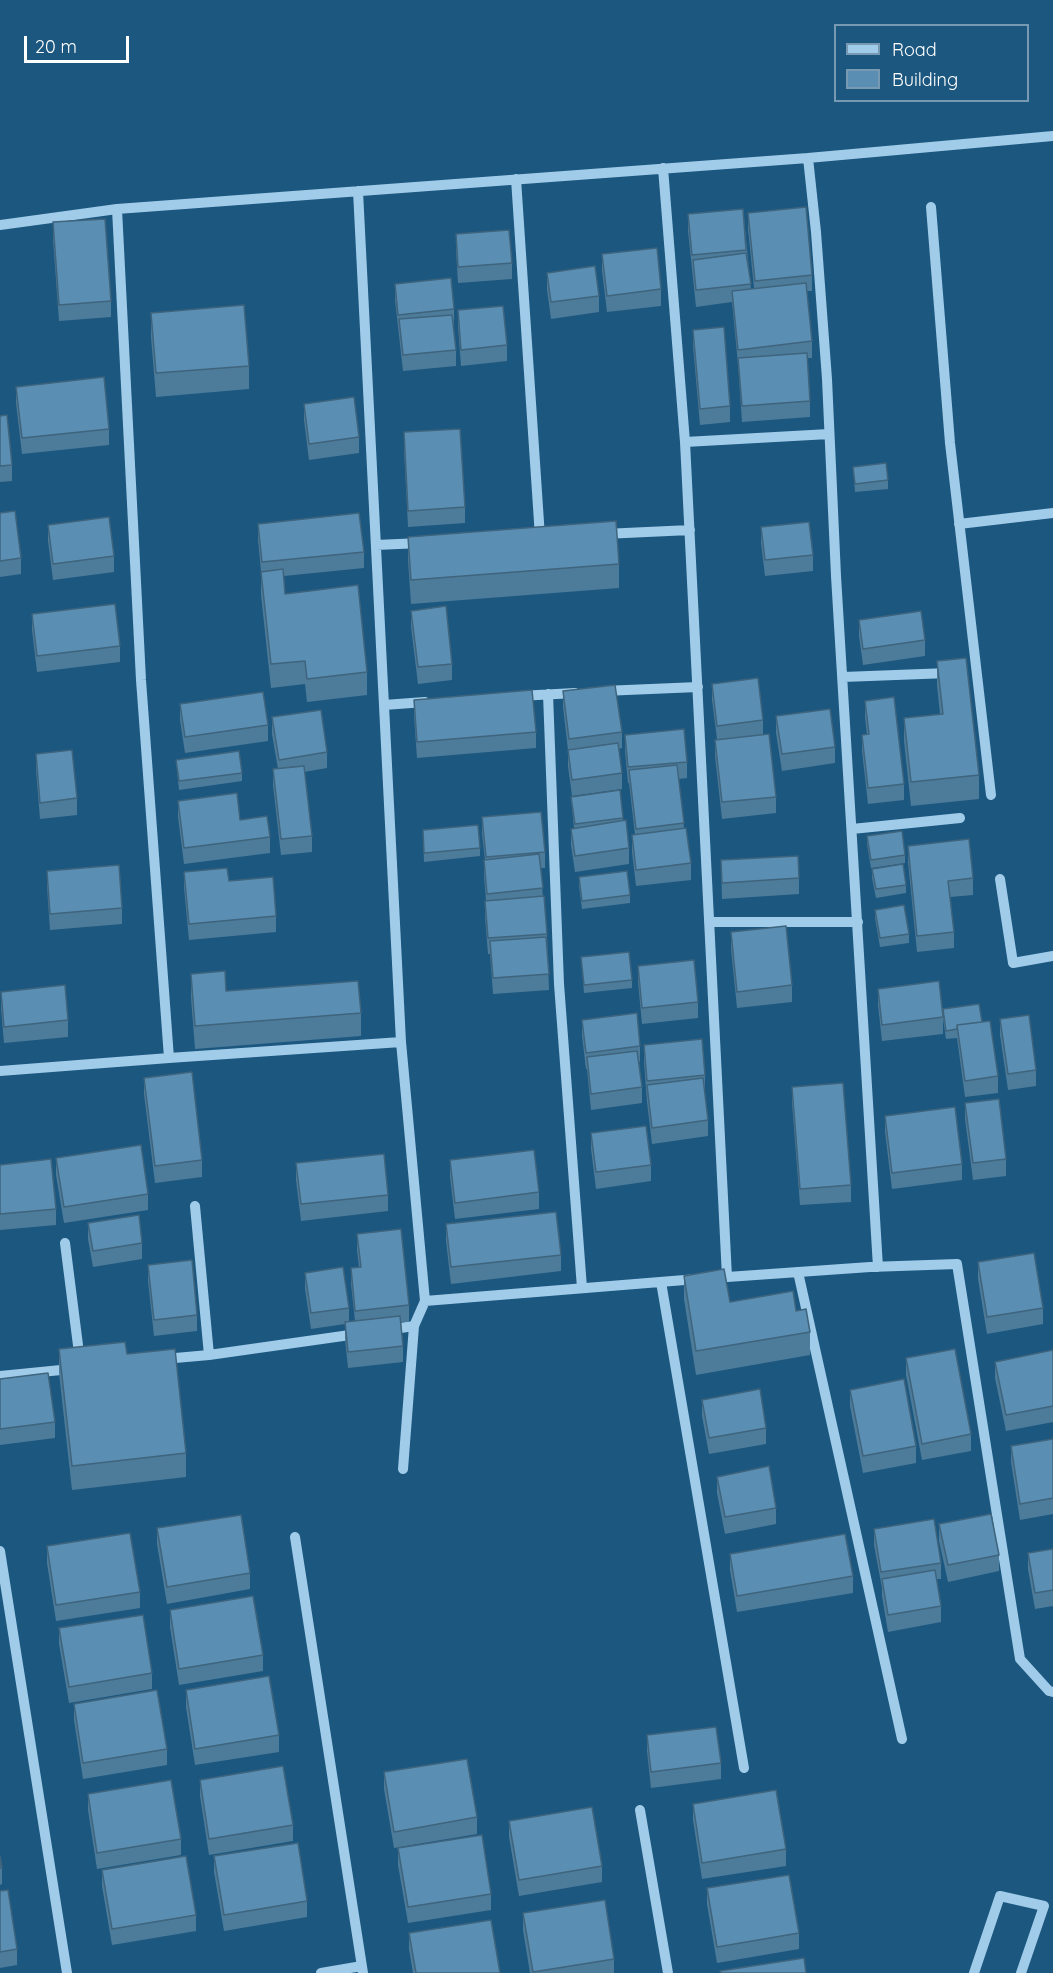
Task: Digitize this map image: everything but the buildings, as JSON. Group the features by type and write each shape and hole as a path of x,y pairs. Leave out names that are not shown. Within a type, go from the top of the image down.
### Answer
{"street":[{"path":"0,225 117,209 808,158 1053,136"},
{"path":"808,158 818,254 878,1267"},
{"path":"663,168 685,442 727,1277"},
{"path":"516,179 546,537 528,538"},
{"path":"358,191 401,1042 425,1301 414,1326 403,1469"},
{"path":"930,207 958,524 991,795"},
{"path":"117,209 141,681 169,1058"},
{"path":"685,442 829,434"},
{"path":"958,524 1053,513"},
{"path":"598,534 690,530"},
{"path":"376,545 435,542"},
{"path":"843,677 949,673"},
{"path":"513,696 698,687"},
{"path":"548,694 559,984 582,1288"},
{"path":"384,705 431,702"},
{"path":"852,829 960,818"},
{"path":"1000,879 1013,963 1053,956"},
{"path":"709,922 858,922"},
{"path":"0,1071 401,1042"},
{"path":"195,1206 209,1355"},
{"path":"65,1243 80,1368"},
{"path":"425,1301 798,1272 957,1264 1020,1659 1049,1691 1053,1692"},
{"path":"798,1272 902,1739"},
{"path":"661,1282 744,1768"},
{"path":"151,1361 414,1326"},
{"path":"0,1376 92,1366"},
{"path":"295,1537 363,1970 321,1973"},
{"path":"0,1551 67,1973"},
{"path":"640,1810 668,1973"},
{"path":"974,1973 1000,1896 1044,1906 1021,1973"}]}
